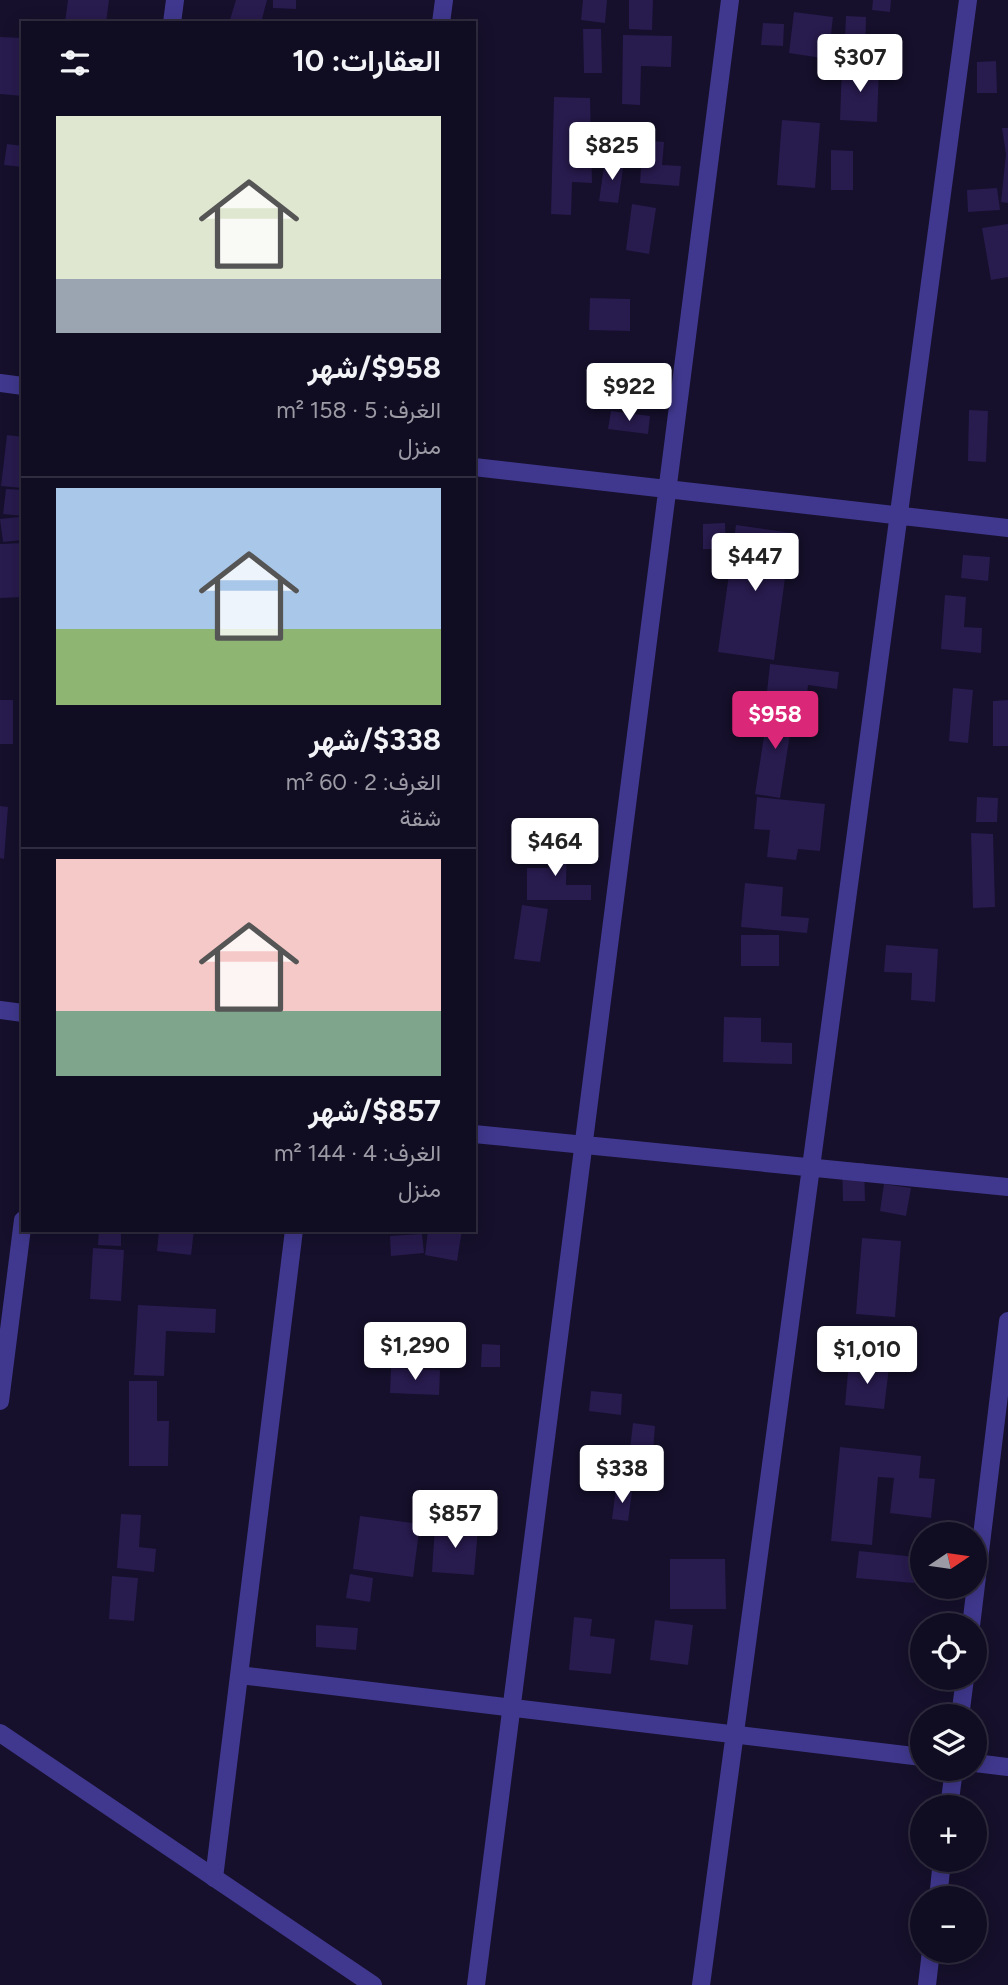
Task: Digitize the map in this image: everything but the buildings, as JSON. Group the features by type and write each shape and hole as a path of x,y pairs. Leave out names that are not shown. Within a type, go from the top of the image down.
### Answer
{"street":[{"path":"172,21 175,0"},
{"path":"441,21 444,0"},
{"path":"476,1985 730,0"},
{"path":"701,1985 968,0"},
{"path":"0,383 21,386"},
{"path":"476,467 1008,528"},
{"path":"0,1010 21,1013"},
{"path":"476,1134 1008,1187"},
{"path":"0,1401 21,1232"},
{"path":"215,1878 294,1232"},
{"path":"973,1613 1008,1321"},
{"path":"239,1675 910,1756"},
{"path":"0,1733 373,1985"},
{"path":"987,1764 1008,1767"},
{"path":"927,1985 930,1963"}]}
